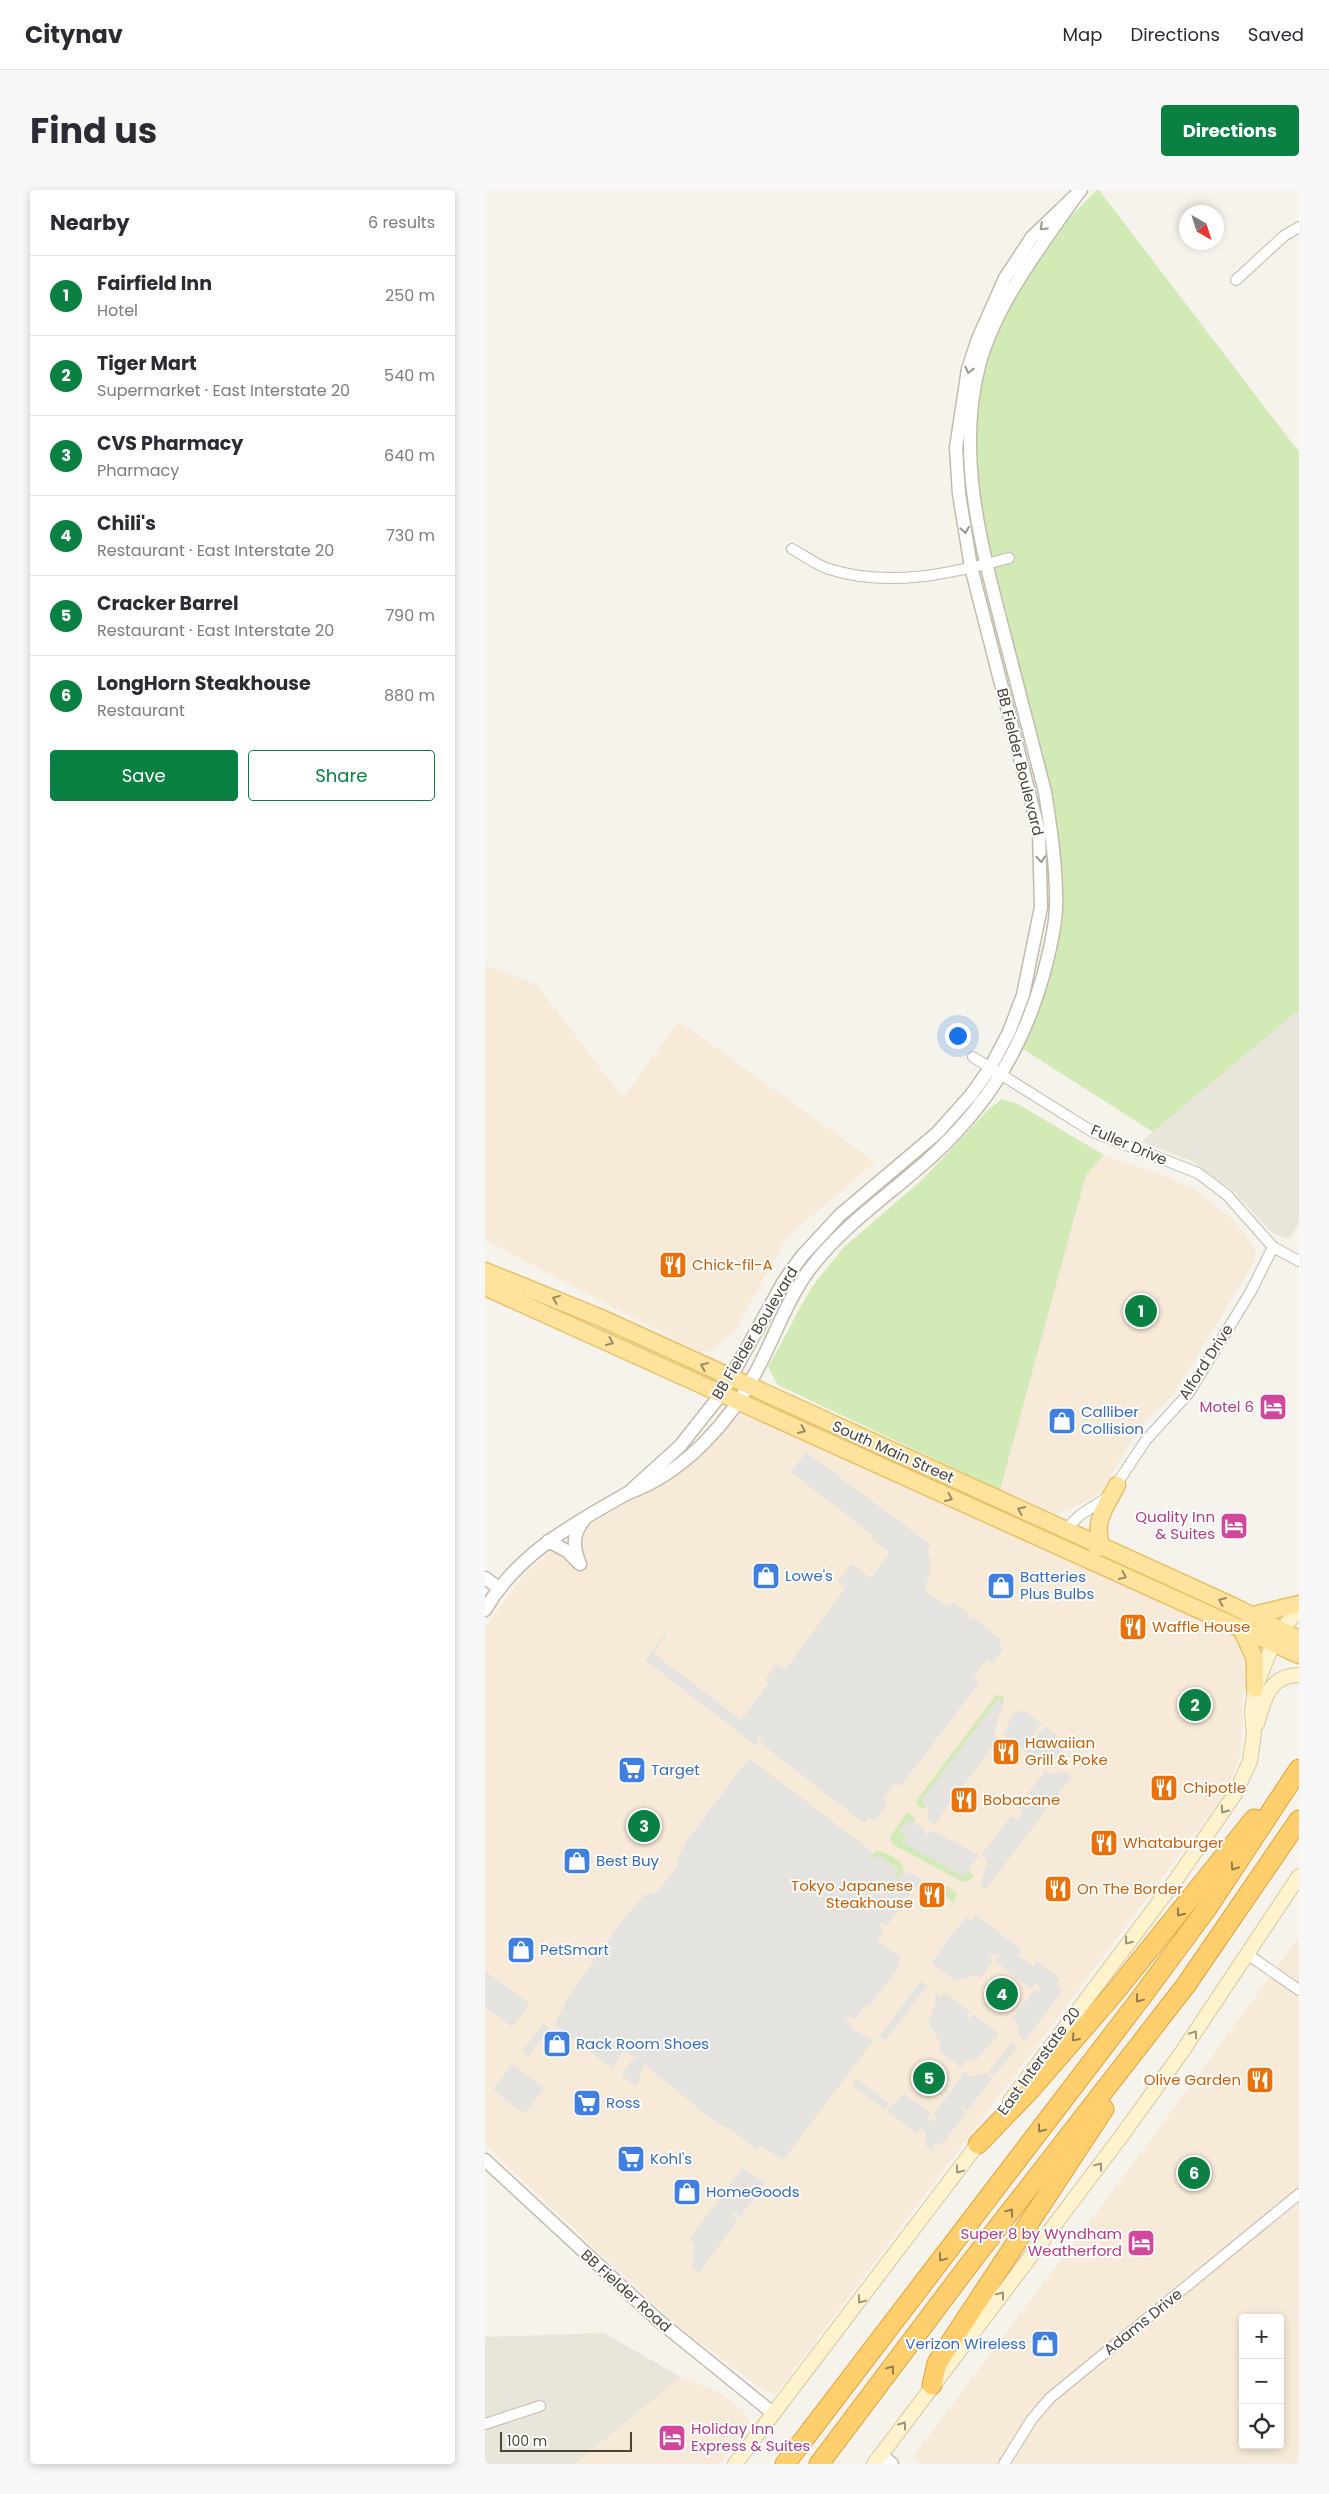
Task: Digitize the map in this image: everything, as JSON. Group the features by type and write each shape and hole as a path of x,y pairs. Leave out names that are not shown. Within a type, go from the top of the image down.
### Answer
{"highway":[{"path":"785,2464 1208,1906 1299,1769"},
{"path":"979,2144 1031,2089 1115,1992 1249,1823 1280,1798"},
{"path":"819,2464 1055,2152 1186,1986 1299,1820"},
{"path":"932,2385 937,2363 1071,2157 1126,2078 1134,2054"}],"main road":[{"name":"South Main Street","path":"485,1271 601,1318 1253,1615 1299,1655"},
{"name":"South Main Street","path":"485,1287 1062,1549 1241,1628 1277,1637 1299,1638"},
{"path":"1062,1549 1068,1544 1089,1549 1102,1547 1097,1528 1117,1485"},
{"path":"1025,1532 1053,1533 1065,1530"},
{"path":"1253,1615 1299,1604"},
{"path":"1277,1637 1299,1610"},
{"path":"1241,1628 1255,1659 1255,1689"},
{"name":"East Interstate 20","path":"735,2464 979,2144 1107,1969 1175,1881 1235,1794 1250,1762 1254,1734 1252,1712 1255,1689 1277,1637"},
{"path":"1254,1734 1266,1693 1273,1684 1290,1675 1299,1676"},
{"path":"877,2459 1120,2138 1182,2052 1299,1876"}],"street":[{"name":"BB Fielder Boulevard","path":"628,1493 651,1485 698,1449 737,1400 757,1370 796,1288 824,1252 848,1227 945,1144 981,1104 1002,1076 1021,1040 1037,998 1049,955 1055,910 1056,870 1045,792 977,526 969,446 971,408 979,365 1013,288 1080,191"},
{"name":"BB Fielder Boulevard","path":"628,1493 680,1446 722,1393 784,1281 802,1256 840,1215 937,1133 952,1118 990,1068 1009,1032 1023,995 1041,907 1039,832 971,567 959,494 956,448 969,369 978,339 1005,278 1032,238 1080,191"},
{"path":"1236,280 1285,236 1299,227"},
{"path":"792,549 827,569 863,577 892,580 957,571 1009,558"},
{"name":"Fuller Drive","path":"973,1057 1093,1132 1198,1173 1227,1195 1273,1247"},
{"path":"1273,1247 1299,1261"},
{"name":"Alford Drive","path":"1065,1530 1080,1515 1108,1497 1146,1440 1188,1394 1250,1293 1273,1247"},
{"path":"485,1610 499,1588 512,1573 548,1541 628,1493"},
{"path":"548,1541 567,1551 580,1564 575,1547 576,1531 591,1514"},
{"path":"485,1578 499,1588"},
{"path":"1247,1954 1299,1990"},
{"name":"BB Fielder Road","path":"485,2160 659,2321 774,2414"},
{"name":"Adams Drive","path":"1004,2464 1032,2419 1050,2398 1299,2194"},
{"path":"485,2424 540,2406"},
{"path":"877,2459 892,2464"}],"shaded area":[{"path":"485,965 537,985 623,1098 679,1021 875,1162 786,1238 736,1329 713,1350 699,1352 485,1240"},
{"path":"1299,1010 1299,1223 1289,1239 1272,1233 1233,1191 1192,1161 1141,1142"},
{"path":"1104,1155 1163,1175 1196,1190 1235,1222 1256,1250 1255,1260 1174,1394 1137,1430 1102,1491 1088,1501 1055,1515 1000,1490 1086,1175"},
{"path":"753,1415 840,1453 866,1470 1235,1636 1242,1642 1248,1654 1243,1697 1242,1748 1231,1782 1222,1798 776,2394 764,2391 672,2321 485,2145 485,1628 522,1577 548,1554 585,1528 672,1476 732,1419"},
{"path":"806,1452 931,1545 927,1551 930,1557 930,1573 924,1589 947,1607 953,1602 970,1615 967,1622 973,1617 1002,1640 998,1645 1003,1649 992,1664 987,1659 974,1676 979,1683 901,1786 894,1784 883,1798 887,1804 875,1821 869,1817 864,1823 759,1742 762,1737 758,1735 758,1747 645,1660 666,1633 653,1653 741,1720 769,1684 765,1680 776,1664 785,1670 845,1588 838,1582 851,1564 871,1578 890,1552 871,1538 873,1535 791,1472"},
{"path":"998,1699 1003,1704 994,1733 999,1738 934,1825 928,1820 927,1806 921,1801"},
{"path":"1021,1709 1042,1724 1033,1735 1036,1737 1045,1726 1065,1742 1059,1755 1046,1767 1003,1734 1014,1712 1017,1714"},
{"path":"749,1758 874,1853 871,1858 873,1861 879,1855 899,1870 895,1875 897,1878 903,1871 922,1879 902,1905 897,1901 893,1905 899,1910 887,1925 881,1922 880,1925 883,1931 877,1940 901,1958 897,1963 900,1966 869,2006 866,2005 854,2020 849,2016 845,2019 851,2024 849,2027 874,2040 784,2159 759,2146 756,2149 730,2129 718,2124 644,2064 635,2086 621,2075 632,2060 636,2059 624,2050 612,2068 554,2025 567,1999 619,1925 644,1895 657,1892 679,1864 676,1861 684,1845"},
{"path":"1046,1770 1051,1774 1066,1772 1072,1776 986,1889 981,1885 987,1860 981,1855 1011,1816 1017,1820 1023,1811 1017,1807"},
{"path":"908,1819 923,1828 927,1836 931,1830 979,1855 964,1877 903,1843 906,1837 899,1831"},
{"path":"976,1915 1022,1950 1017,1955 1033,1966 1037,1961 1060,1979 1055,1984 1063,1990 1025,2041 1019,2036 1017,2022 1012,2019 1034,1990 1039,1994 1040,1988 1036,1982 1031,1989 995,1961 999,1954 988,1956 993,1961 980,1979 975,1975 956,1981 931,1963 966,1917 971,1921"},
{"path":"1299,1937 1299,2464 920,2464 913,2457 1158,2130"},
{"path":"485,1971 530,2004 512,2027 485,2007"},
{"path":"921,1981 927,1986 885,2041 879,2037"},
{"path":"944,1992 970,2012 966,2017 969,2019 973,2014 999,2034 978,2058 965,2062 961,2068 938,2049 941,2045 928,2021 933,2015 931,2012 935,2007 936,1993 940,1997"},
{"path":"544,2023 550,2028 529,2056 522,2051"},
{"path":"1012,2042 1018,2047 994,2075 989,2071"},
{"path":"512,2064 544,2088 525,2114 493,2090"},
{"path":"965,2072 971,2077 986,2073 992,2078 968,2110 962,2106 961,2109 966,2112 942,2145 935,2142 933,2151 925,2145 926,2134 921,2127 916,2133 887,2111 905,2094 930,2113 926,2119 938,2120 934,2114"},
{"path":"857,2079 889,2103 884,2109 852,2085"},
{"path":"742,2168 766,2183 740,2217 734,2213 732,2215 738,2220 699,2273 692,2268 695,2244 689,2239"},
{"path":"604,2333 681,2377 575,2464 485,2464 485,2337"},
{"path":"681,2377 717,2391 743,2410 750,2422 719,2464 575,2464"}],"green space":[{"path":"1099,190 1299,452 1299,1010 1153,1132 1023,1049 1038,1012 1049,973 1061,873 984,538 973,431 982,377 998,326 1011,298 1057,230"},
{"path":"1002,1099 1018,1104 1104,1155 1086,1175 1000,1490 778,1385 768,1367 811,1288 844,1247 923,1179 988,1110"},
{"path":"996,1695 1004,1697 1003,1704 998,1700 922,1801 927,1806 923,1809 917,1805 916,1801"},
{"path":"908,1812 916,1819 913,1823 964,1876 968,1869 973,1876 970,1881 963,1882 892,1844 890,1837"},
{"path":"876,1851 888,1854 900,1862 904,1869 898,1878 894,1876 899,1870 879,1855 874,1861 871,1857"},
{"path":"940,1882 957,1893 954,1903 935,1889"}],"place":[{"name":"Chick-fil-A","path":"673,1265"},
{"name":"Fairfield Inn","path":"1141,1311"},
{"name":"Motel 6","path":"1273,1407"},
{"name":"Calliber Collision","path":"1062,1421"},
{"name":"Quality Inn & Suites","path":"1234,1526"},
{"name":"Lowe's","path":"766,1576"},
{"name":"Batteries Plus Bulbs","path":"1001,1586"},
{"name":"Waffle House","path":"1133,1627"},
{"name":"Tiger Mart","path":"1195,1705"},
{"name":"Hawaiian Grill & Poke","path":"1006,1752"},
{"name":"Target","path":"632,1770"},
{"name":"Chipotle","path":"1164,1788"},
{"name":"Bobacane","path":"964,1800"},
{"name":"CVS Pharmacy","path":"644,1826"},
{"name":"Whataburger","path":"1104,1843"},
{"name":"Best Buy","path":"577,1861"},
{"name":"On The Border","path":"1058,1889"},
{"name":"Tokyo Japanese Steakhouse","path":"932,1895"},
{"name":"PetSmart","path":"521,1950"},
{"name":"Chili's","path":"1002,1994"},
{"name":"Rack Room Shoes","path":"557,2044"},
{"name":"Cracker Barrel","path":"929,2078"},
{"name":"Olive Garden","path":"1260,2080"},
{"name":"Ross","path":"587,2103"},
{"name":"Kohl's","path":"631,2159"},
{"name":"LongHorn Steakhouse","path":"1194,2173"},
{"name":"HomeGoods","path":"687,2192"},
{"name":"Super 8 by Wyndham Weatherford","path":"1141,2243"},
{"name":"Verizon Wireless","path":"1045,2344"},
{"name":"Holiday Inn Express & Suites","path":"672,2438"}]}
